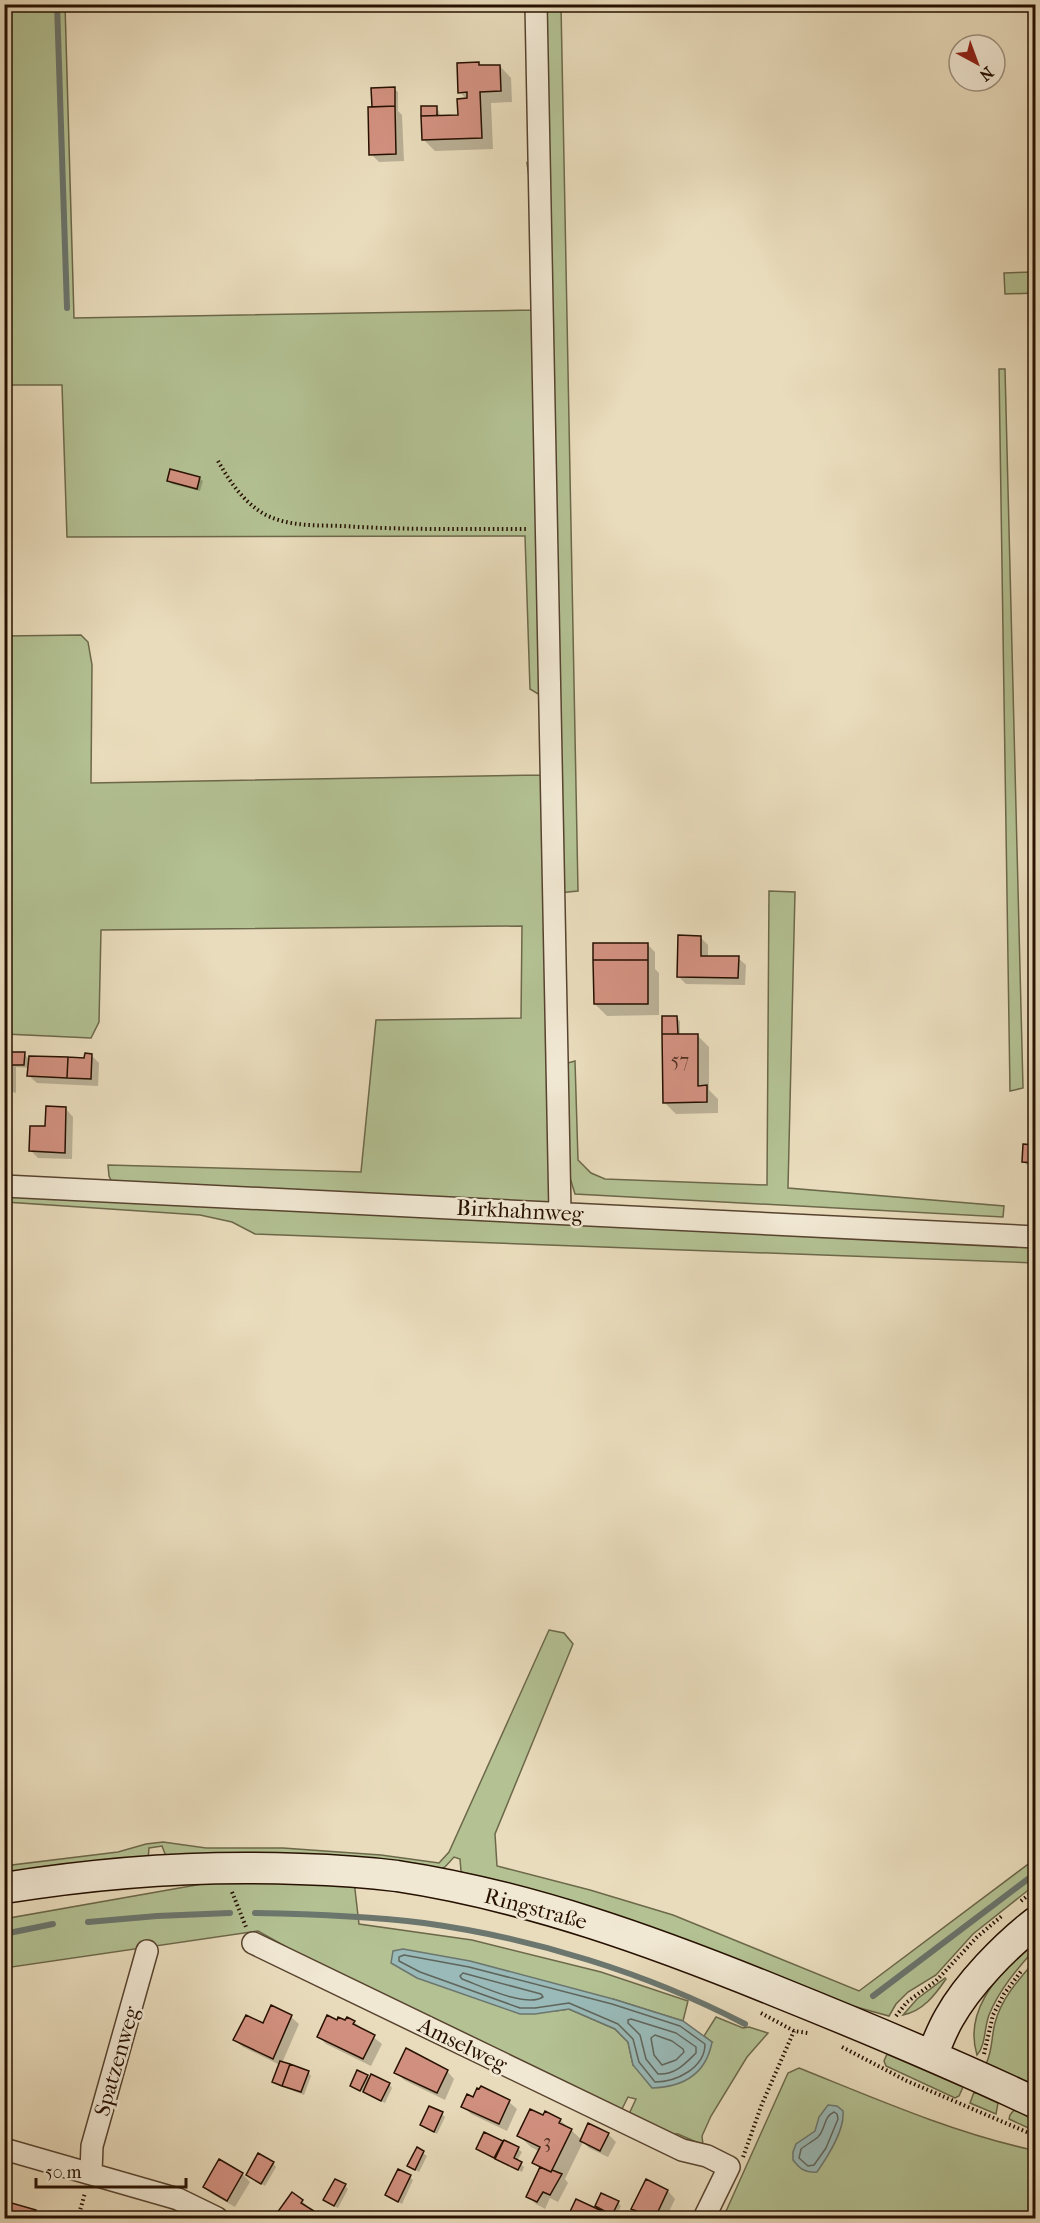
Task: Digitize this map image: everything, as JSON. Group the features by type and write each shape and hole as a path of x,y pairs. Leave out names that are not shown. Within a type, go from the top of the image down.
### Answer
{"main road":[{"name":"Ringstraße","path":"4,1888 69,1878 216,1867 336,1871 396,1876 462,1888 543,1908 640,1938 887,2036 1035,2103"},
{"path":"932,2056 949,2017 984,1970 1006,1947 1024,1914"}],"street":[{"path":"536,4 560,1212"},
{"name":"Birkhahnweg","path":"4,1186 1035,1237"},
{"name":"Amselweg","path":"253,1943 682,2150 707,2156 729,2167"},
{"name":"Spatzenweg","path":"92,2172 92,2146 147,1951"},
{"path":"4,2149 92,2172 178,2199 217,2218"},
{"path":"704,2218 729,2167"}],"path":[{"path":"218,461 230,482 250,503 266,515 288,524 372,529 546,529"},
{"path":"229,1886 253,1943"},
{"path":"1024,1914 1035,1889"},
{"path":"897,2014 907,2002 936,1980 977,1937 1005,1913"},
{"path":"984,2055 993,2015 1004,1994 1023,1969"},
{"path":"757,2012 794,2031 812,2033"},
{"path":"729,2167 741,2162 762,2104 794,2031"},
{"path":"834,2042 907,2081 1035,2136"}],"green space":[{"path":"5,5 65,5 74,318 533,310 527,163 530,165 552,1203 112,1182 109,1176 108,1165 361,1172 376,1020 521,1018 522,926 101,930 99,1022 91,1038 5,1034 5,636 81,635 88,642 92,665 91,783 542,775 540,695 530,689 525,536 67,537 62,385 4,385"},
{"path":"541,5 561,5 578,891 558,893"},
{"path":"1035,272 1035,293 1005,294 1004,273"},
{"path":"999,369 1005,369 1023,1088 1010,1091"},
{"path":"769,891 795,892 788,1188 1004,1206 1003,1217 575,1194 567,1168 564,1064 575,1061 578,1160 591,1173 605,1179 767,1185"},
{"path":"4,1191 1035,1244 1035,1263 255,1234 232,1222 200,1215 5,1202"},
{"path":"549,1630 564,1633 573,1644 495,1834 497,1866 590,1890 673,1915 859,1991 1035,1859 1036,1884 973,1934 936,1975 908,1992 896,2004 889,2016 849,2005 665,1933 465,1876 461,1871 460,1859 454,1857 445,1867 438,1870 167,1859 162,1846 149,1848 148,1860 5,1874 4,1866 118,1852 163,1842 206,1848 283,1848 381,1855 439,1863 449,1852"},
{"path":"236,1878 354,1881 359,1924 472,1940 601,1972 688,2001 683,2021 613,1999 555,2011 569,2009 615,2029 628,2042 633,2065 712,2042 704,2036 716,2017 743,2028 749,2027 768,2033 747,2057 711,2116 702,2136 703,2145 678,2134 666,2134 629,2114 636,2099 628,2097 622,2109 617,2111 333,1973 258,1931 5,1968 4,1919"},
{"path":"1035,1937 1035,1949 1009,1980 993,2006 987,2020 982,2046 977,2055 974,2037 981,2005 1000,1976"},
{"path":"1035,1961 1035,2089 986,2064 998,2014 1017,1982"},
{"path":"945,1978 928,2002 917,2010 903,2015 917,1999"},
{"path":"887,2054 963,2087 959,2096 955,2098 886,2066 884,2061"},
{"path":"799,2068 969,2133 1028,2149 1035,2159 1035,2218 723,2218 788,2073"},
{"path":"974,2092 998,2103 996,2114 970,2103"},
{"path":"1014,2110 1035,2118 1035,2131 1009,2119"}],"water":[{"path":"403,1949 470,1961 613,1999 683,2021 712,2042 709,2053 705,2063 692,2077 674,2085 652,2088 633,2065 628,2042 615,2029 569,2009 520,2014 417,1978 391,1963 393,1951"},
{"path":"828,2105 837,2106 843,2111 841,2126 835,2143 817,2172 806,2171 793,2160 793,2152 796,2144 815,2131 819,2117"}],"building":[{"path":"479,62 479,65 500,65 501,91 480,92 482,138 422,140 421,116 458,115 457,99 467,98 467,92 458,93 457,63"},
{"path":"395,87 395,106 372,107 371,88"},
{"path":"395,106 396,154 369,155 368,107"},
{"path":"421,106 437,106 437,116 421,116"},
{"path":"170,469 200,477 197,489 167,481"},
{"path":"678,935 701,936 701,956 739,956 738,978 677,977"},
{"path":"593,943 648,943 648,960 593,960"},
{"path":"593,960 648,960 648,1004 594,1004"},
{"path":"662,1016 677,1016 678,1034 662,1034"},
{"path":"662,1034 698,1034 698,1086 707,1085 707,1102 663,1103"},
{"path":"4,1052 10,1052 9,1086 4,1085"},
{"path":"10,1052 25,1052 24,1065 9,1065"},
{"path":"85,1053 92,1054 91,1079 67,1078 68,1057 84,1058"},
{"path":"29,1056 68,1057 67,1078 27,1076"},
{"path":"4,1085 9,1086 9,1099 4,1099"},
{"path":"46,1106 66,1107 65,1153 29,1151 30,1126 45,1126"},
{"path":"1023,1144 1035,1145 1034,1163 1022,1162"},
{"path":"271,2005 292,2015 273,2059 233,2040 246,2015 263,2023"},
{"path":"327,2015 337,2020 338,2017 345,2020 347,2017 355,2021 353,2024 375,2035 363,2059 317,2037"},
{"path":"406,2048 448,2070 437,2093 394,2073"},
{"path":"280,2061 290,2064 282,2086 272,2082"},
{"path":"290,2064 309,2071 301,2092 282,2086"},
{"path":"357,2070 368,2075 360,2091 350,2086"},
{"path":"371,2074 390,2083 381,2101 363,2092"},
{"path":"481,2086 510,2100 499,2124 461,2107 467,2094 473,2097 477,2088"},
{"path":"429,2106 443,2112 434,2132 420,2125"},
{"path":"530,2109 543,2115 545,2111 561,2119 559,2123 572,2129 551,2172 532,2163 540,2147 517,2136"},
{"path":"588,2123 609,2133 600,2151 580,2141"},
{"path":"484,2132 503,2141 494,2158 476,2149"},
{"path":"504,2140 519,2147 514,2158 522,2162 518,2170 495,2159"},
{"path":"417,2147 424,2151 415,2170 407,2166"},
{"path":"258,2153 274,2162 261,2184 246,2175"},
{"path":"219,2159 243,2173 227,2201 203,2187"},
{"path":"540,2167 562,2174 550,2195 543,2192 537,2202 526,2197"},
{"path":"398,2169 411,2175 398,2202 385,2195"},
{"path":"335,2179 346,2184 334,2206 323,2200"},
{"path":"646,2179 668,2190 655,2218 631,2209"},
{"path":"292,2192 303,2200 301,2203 317,2213 319,2211 313,2218 274,2217"},
{"path":"601,2193 619,2201 612,2215 595,2206"},
{"path":"576,2199 617,2218 567,2218"},
{"path":"8,2202 36,2210 33,2218 4,2218"}],"waterway":[{"path":"57,4 67,308"},
{"path":"873,1996 1036,1873"},
{"path":"88,1922 230,1913"},
{"path":"255,1913 340,1916 424,1923 506,1938 548,1948 629,1974 669,1989 745,2024"},
{"path":"4,1934 53,1924"}]}
